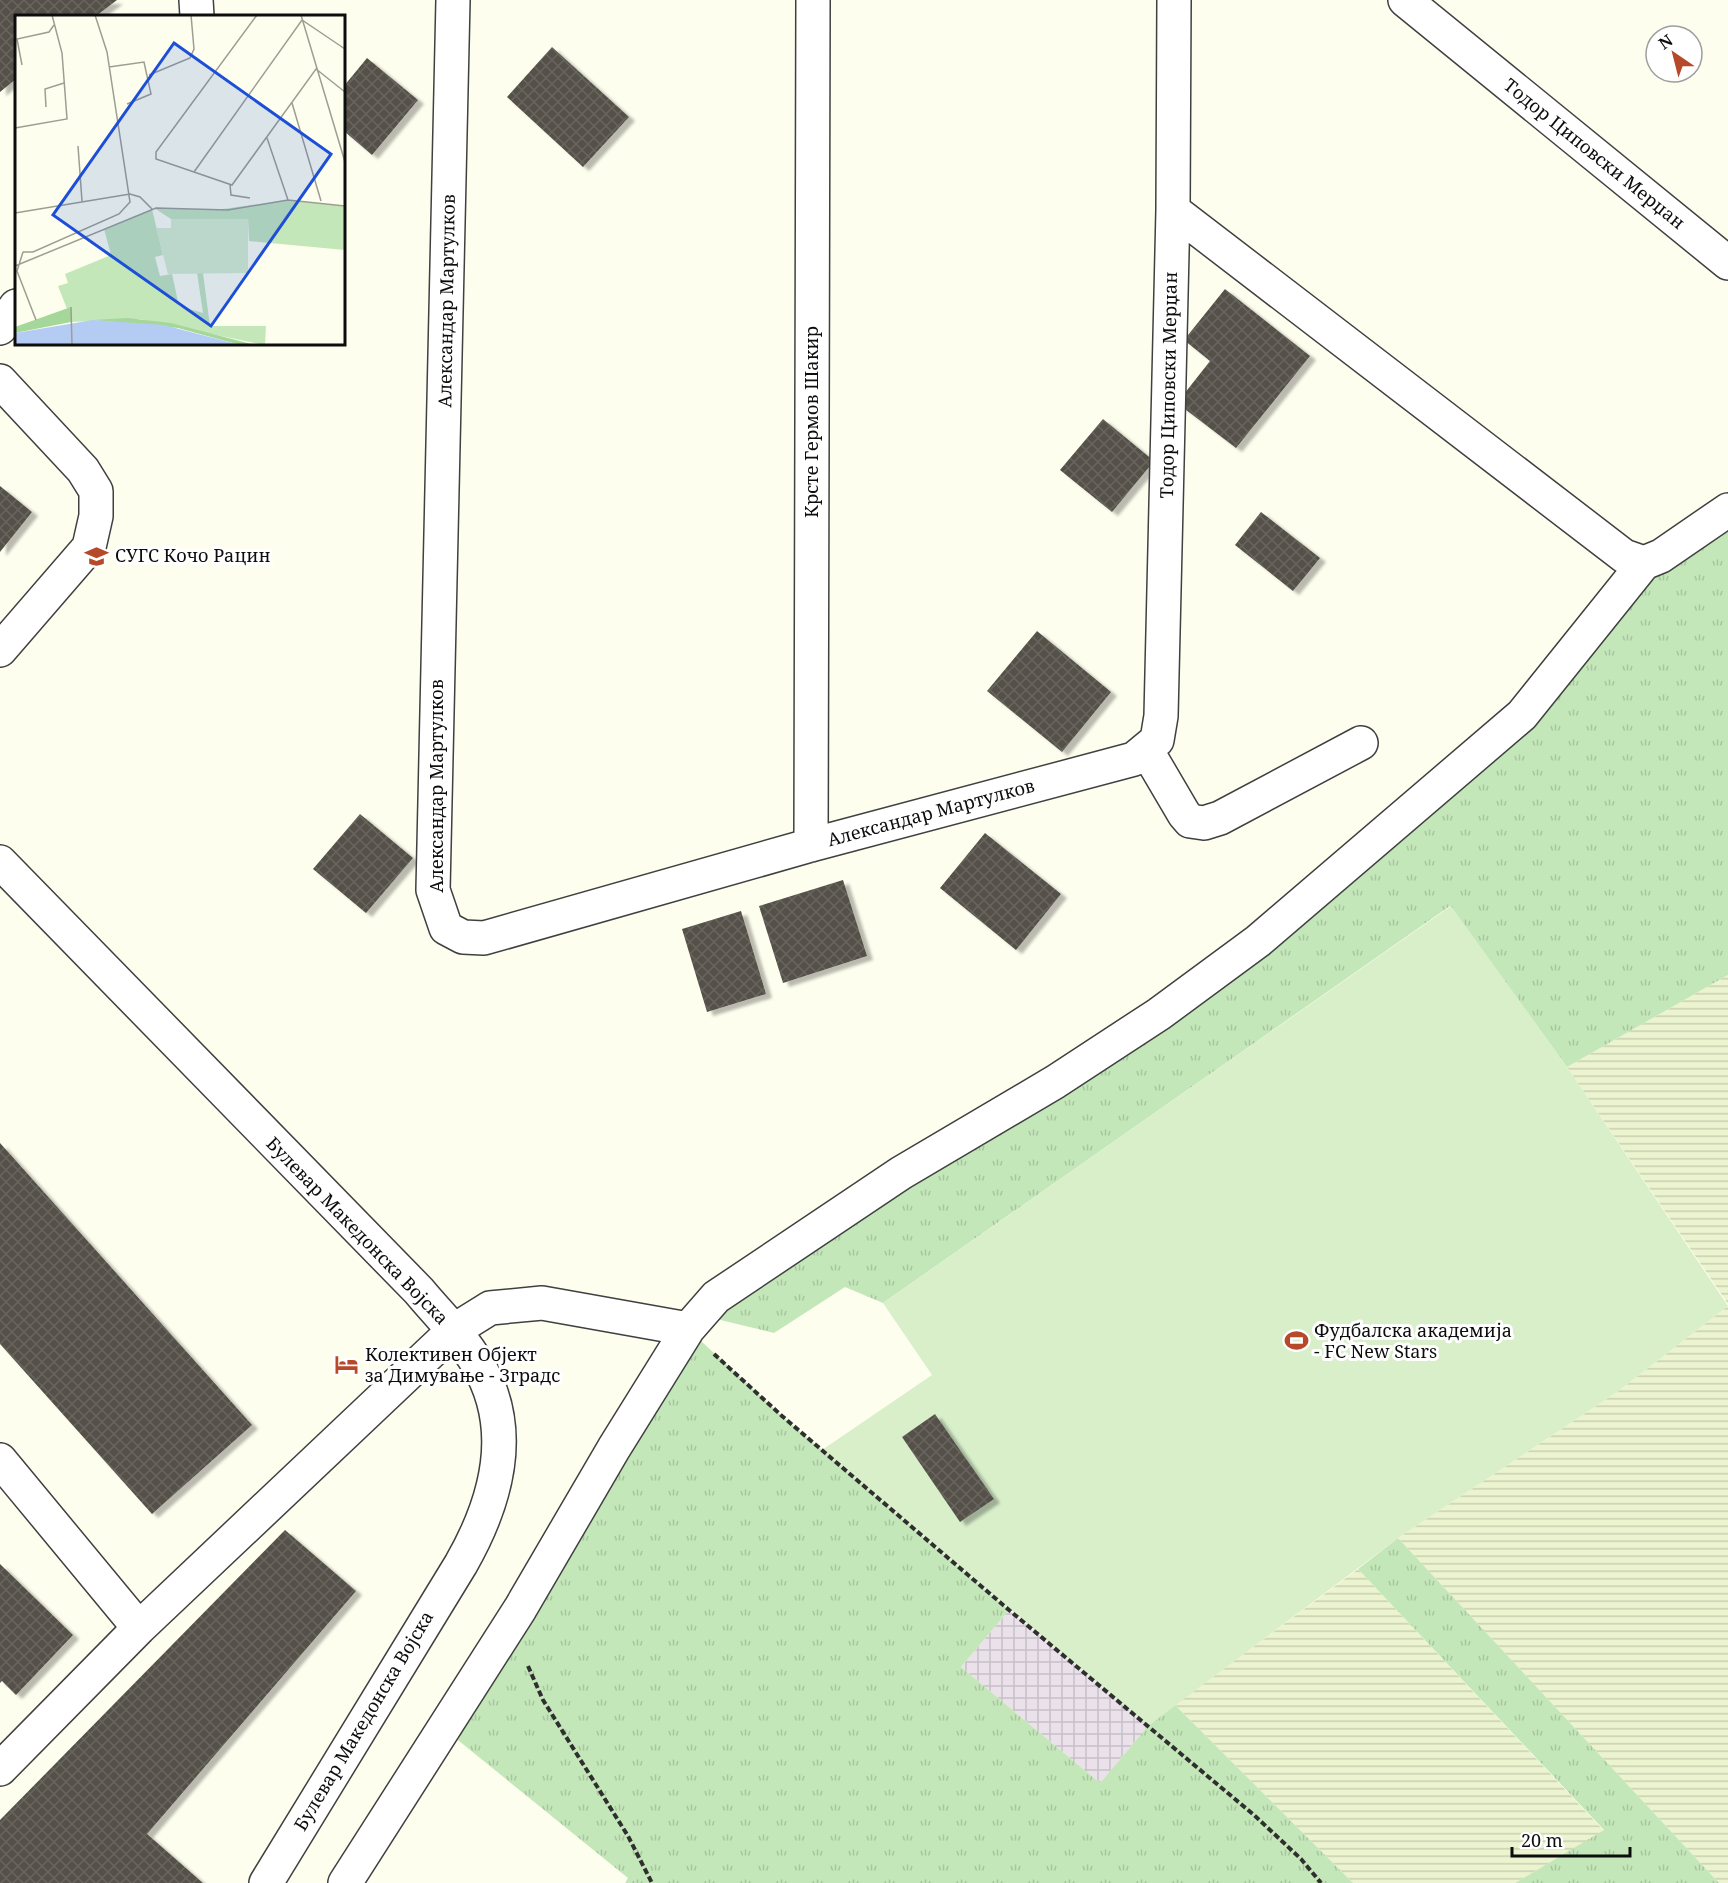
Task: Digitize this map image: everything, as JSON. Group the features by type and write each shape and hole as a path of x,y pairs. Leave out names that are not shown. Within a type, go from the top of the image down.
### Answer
{"street":[{"path":"196,0 197,15"},
{"name":"Александар Мартулков","path":"453,0 433,890 446,928 463,937 484,938 1140,755"},
{"name":"Крсте Гермов Шакир","path":"811,845 813,0"},
{"name":"Тодор Циповски Мерџан","path":"1140,755 1157,740 1161,716 1173,210 1174,0"},
{"name":"Тодор Циповски Мерџан","path":"1405,0 1728,263"},
{"path":"1173,210 1624,556 1644,563"},
{"path":"0,328 15,307"},
{"path":"0,381 83,470 96,491 96,500 89,547 0,650"},
{"path":"345,1883 520,1609 614,1448 688,1329 716,1298 789,1246 901,1173 1055,1083 1159,1014 1258,941 1522,715 1644,563 1661,556 1728,510"},
{"path":"1140,755 1190,821 1204,823 1220,818 1361,743"},
{"name":"Булевар Македонска Војска","path":"0,862 419,1292 477,1362 491,1391 501,1443 499,1467 490,1499 465,1556 266,1883"},
{"path":"0,1768 139,1628 453,1331 490,1308 543,1303 688,1329"},
{"path":"0,1460 139,1628"}],"path":[{"path":"688,1329 782,1416 1254,1815 1301,1859 1321,1883"},
{"path":"520,1609 524,1646 535,1684 628,1836 652,1883"}],"shaded area":[{"path":"1009,1610 1148,1726 1100,1783 961,1667"}],"green space":[{"path":"1728,510 1728,975 1567,1067 1450,906 883,1303 845,1287 774,1333 700,1315 1055,1082 1404,816 1644,563"},
{"name":"Фудбалска академија - FC New Stars","path":"1451,906 1567,1067 1728,1306 1617,1392 1398,1538 1148,1726 822,1450 932,1375 883,1303"},
{"path":"1728,975 1728,1304 1567,1067"},
{"path":"1728,1306 1728,1883 1719,1883 1398,1538 1617,1392"},
{"path":"688,1329 782,1416 1009,1610 961,1667 1100,1783 1148,1726 1175,1705 1353,1883 625,1883 628,1878 443,1728"},
{"path":"1398,1538 1719,1883 1515,1883 1604,1830 1358,1569"},
{"path":"1358,1569 1604,1831 1515,1883 1353,1883 1175,1705"}],"building":[{"path":"0,0 117,0 97,15 15,15 15,80 0,92"},
{"path":"552,47 629,117 583,167 507,97"},
{"path":"367,58 418,100 372,155 345,132 345,85"},
{"path":"1225,289 1310,356 1236,448 1177,403 1210,361 1184,340"},
{"path":"1103,419 1154,461 1112,512 1060,470"},
{"path":"0,486 32,512 0,552"},
{"path":"1261,512 1320,558 1293,591 1235,545"},
{"path":"1037,631 1111,692 1062,752 987,691"},
{"path":"360,814 413,858 366,913 313,869"},
{"path":"985,833 1061,894 1016,950 940,888"},
{"path":"843,880 867,956 783,983 759,906"},
{"path":"741,911 766,994 707,1012 682,929"},
{"path":"0,1143 252,1425 152,1514 0,1344"},
{"path":"935,1414 994,1499 960,1522 902,1437"},
{"path":"285,1530 356,1591 147,1834 203,1883 0,1883 0,1820"},
{"path":"0,1564 73,1635 16,1695 2,1681 0,1683"}],"place":[{"name":"СУГС Кочо Рацин","path":"97,556"},
{"name":"Фудбалска академија - FC New Stars","path":"1296,1341"},
{"name":"Колективен Објект за Димување - Зградс","path":"347,1365"}]}
